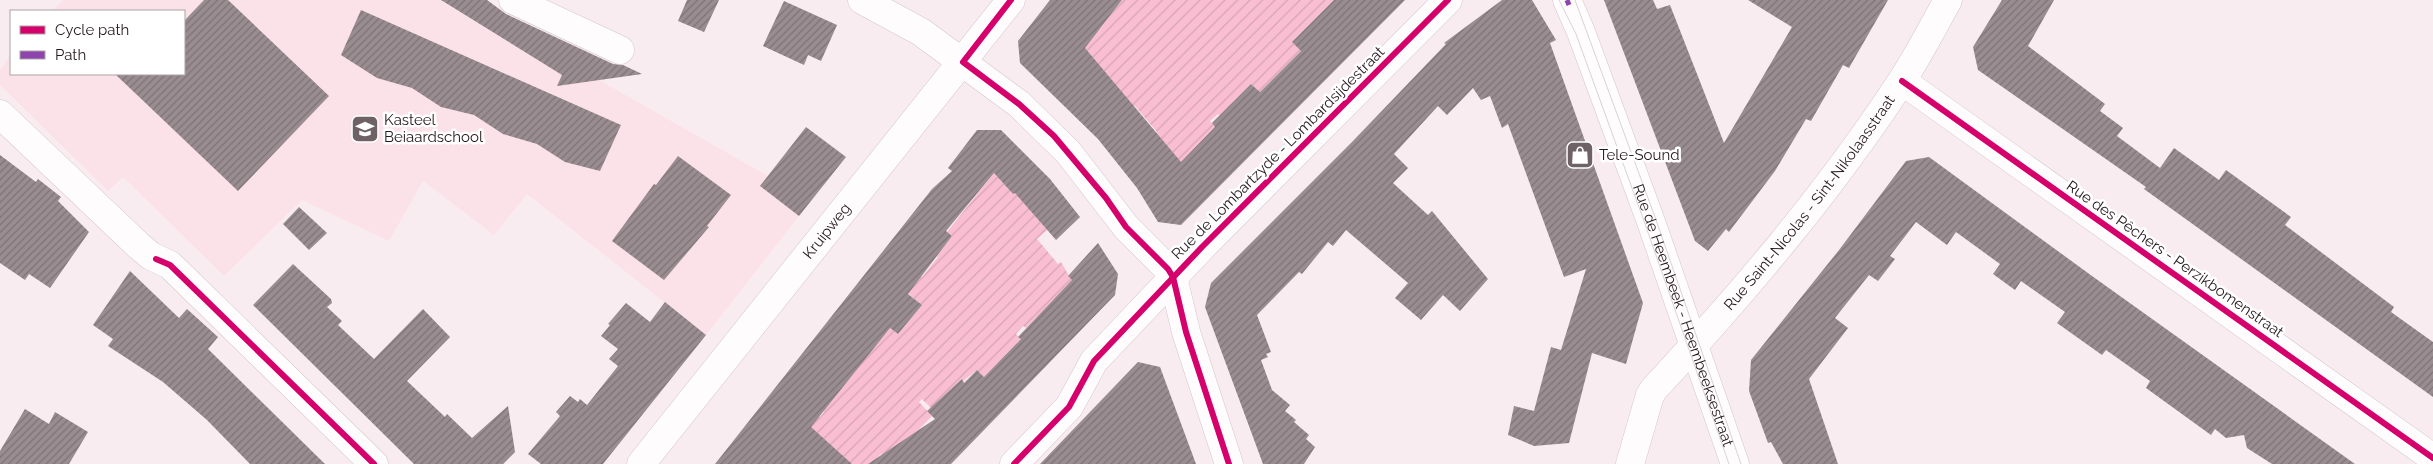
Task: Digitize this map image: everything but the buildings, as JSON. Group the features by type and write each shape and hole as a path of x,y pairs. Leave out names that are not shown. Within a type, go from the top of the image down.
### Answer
{"street":[{"path":"513,0 548,7 620,50"},
{"path":"862,0 909,24 1019,104 1054,136 1101,192 1126,227 1168,269 1173,277 1186,332 1229,464"},
{"name":"Kruipweg","path":"641,464 1011,0"},
{"name":"Rue de Lombartzyde - Lombardsijdestraat","path":"1014,464 1069,407 1094,361 1173,277 1448,0"},
{"name":"Rue de Heembeek - Heembeeksestraat","path":"1566,0 1581,32 1643,200 1735,464"},
{"name":"Rue Saint-Nicolas - Sint-Nikolaasstraat","path":"1630,464 1650,395 1739,297 1810,207 1902,81 1948,0"},
{"name":"Rue des Pêchers - Perzikbomenstraat","path":"1902,81 2433,458"},
{"path":"0,114 139,246 151,256 170,265 374,464"}],"shaded area":[{"name":"Kasteel Beiaardschool","path":"63,0 440,0 506,41 599,80 768,176 771,172 810,202 706,335 527,194 494,235 423,181 389,241 302,200 224,276 123,177 108,191 0,85 0,70 10,55 10,75 185,75 185,10 53,10"},
{"path":"1122,0 1334,0 1292,42 1301,51 1260,92 1251,84 1231,104 1224,120 1218,114 1210,121 1216,128 1173,180 1143,142 1157,132 1135,106 1128,112 1084,67 1077,29 1099,30"},
{"path":"994,173 1013,194 1016,192 1047,230 1037,239 1058,264 1061,262 1072,281 1026,328 1023,326 1016,334 1021,339 984,377 977,370 963,381 962,379 932,409 922,399 919,402 932,416 888,461 881,454 871,464 778,464 817,415 820,417 824,412 820,408 830,403 837,394 875,317 898,334 921,305 908,293 915,271 922,277 952,236 947,232"}],"tram line":[{"path":"1559,0 1576,34 1729,464"},
{"path":"1575,0 1655,217 1741,464"}],"marked path":[{"path":"1567,0 1569,5"}],"cycle path":[{"path":"1011,0 963,62 1019,104 1054,136 1106,198 1126,227 1168,269 1173,277 1186,332 1229,464"},
{"path":"1014,464 1069,407 1094,361 1202,247 1448,0"},
{"path":"1902,81 2433,458"},
{"path":"156,259 170,265 374,464"}],"place":[{"name":"Kasteel Beiaardschool","path":"365,129"},
{"name":"Tele-Sound","path":"1580,155"}]}
